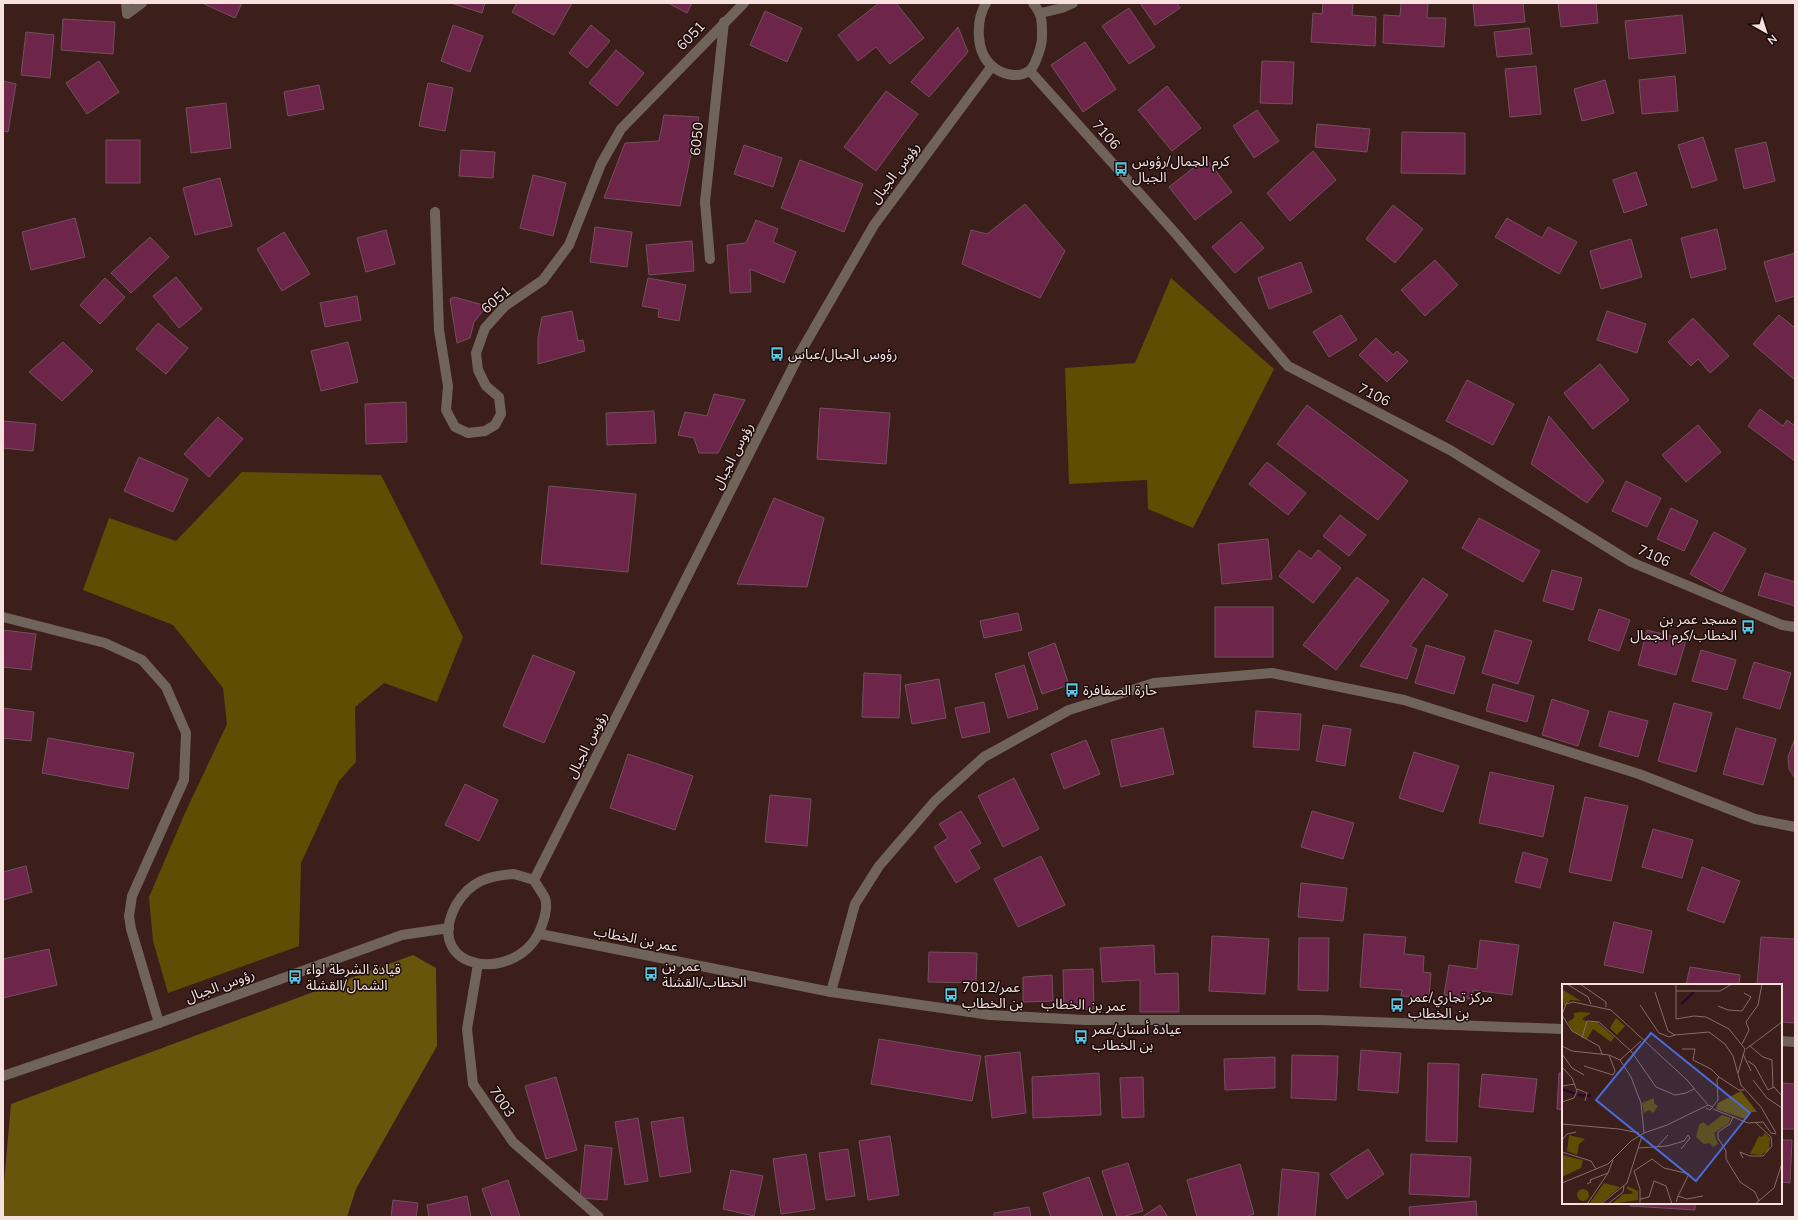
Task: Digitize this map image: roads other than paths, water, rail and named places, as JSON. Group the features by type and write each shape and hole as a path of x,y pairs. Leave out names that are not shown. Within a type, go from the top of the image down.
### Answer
{"street":[{"path":"126,3 127,14 142,3"},
{"name":"6051","path":"435,212 439,330 448,386 446,410 455,427 468,433 485,431 495,425 501,414 499,398 486,386 478,370 476,353 485,328 505,306 543,280 569,245 601,164 622,129 744,3"},
{"path":"985,3 978,28 980,46 988,62 992,66 1000,71 1016,76 1030,71 1036,62 1042,42 1041,14 1033,3"},
{"path":"1041,14 1073,3"},
{"name":"6050","path":"710,259 705,202 724,22"},
{"name":"رؤوس الجبال","path":"534,880 800,353 874,225 992,66"},
{"name":"7106","path":"1030,71 1176,234 1288,366 1450,450 1631,562 1782,625 1795,627"},
{"path":"3,617 105,643 142,660 166,687 186,733 184,780 132,896 129,916 131,929 159,1023"},
{"path":"831,992 855,904 879,866 935,801 984,757 1069,710 1154,683 1272,673 1404,700 1639,774 1755,819 1795,827"},
{"path":"514,874 534,880 545,899 546,914 540,934 533,943 518,956 498,964 478,964 458,956 450,943 449,928 451,915 461,896 474,884 493,876 514,874"},
{"name":"رؤوس الجبال","path":"3,1076 159,1023 402,935 449,928"},
{"name":"عمر بن الخطاب","path":"540,934 831,992 990,1015 1077,1020 1318,1020 1562,1029"},
{"name":"7003","path":"478,964 467,1029 473,1084 513,1142 599,1217"},
{"path":"1782,1041 1795,1042"}],"place":[{"name":"كرم الجمال/رؤوس الجبال","path":"1121,169"},
{"name":"رؤوس الجبال/عباس","path":"777,354"},
{"name":"مسجد عمر بن الخطاب/كرم الجمال","path":"1748,627"},
{"name":"حارة الصفافرة","path":"1072,690"},
{"name":"عمر بن الخطاب/القشلة","path":"651,974"},
{"name":"قيادة الشرطة لواء الشمال/القشلة","path":"295,977"},
{"name":"7012/عمر بن الخطاب","path":"951,995"},
{"name":"مركز تجاري/عمر بن الخطاب","path":"1397,1005"},
{"name":"عيادة أسنان/عمر بن الخطاب","path":"1081,1037"}]}
